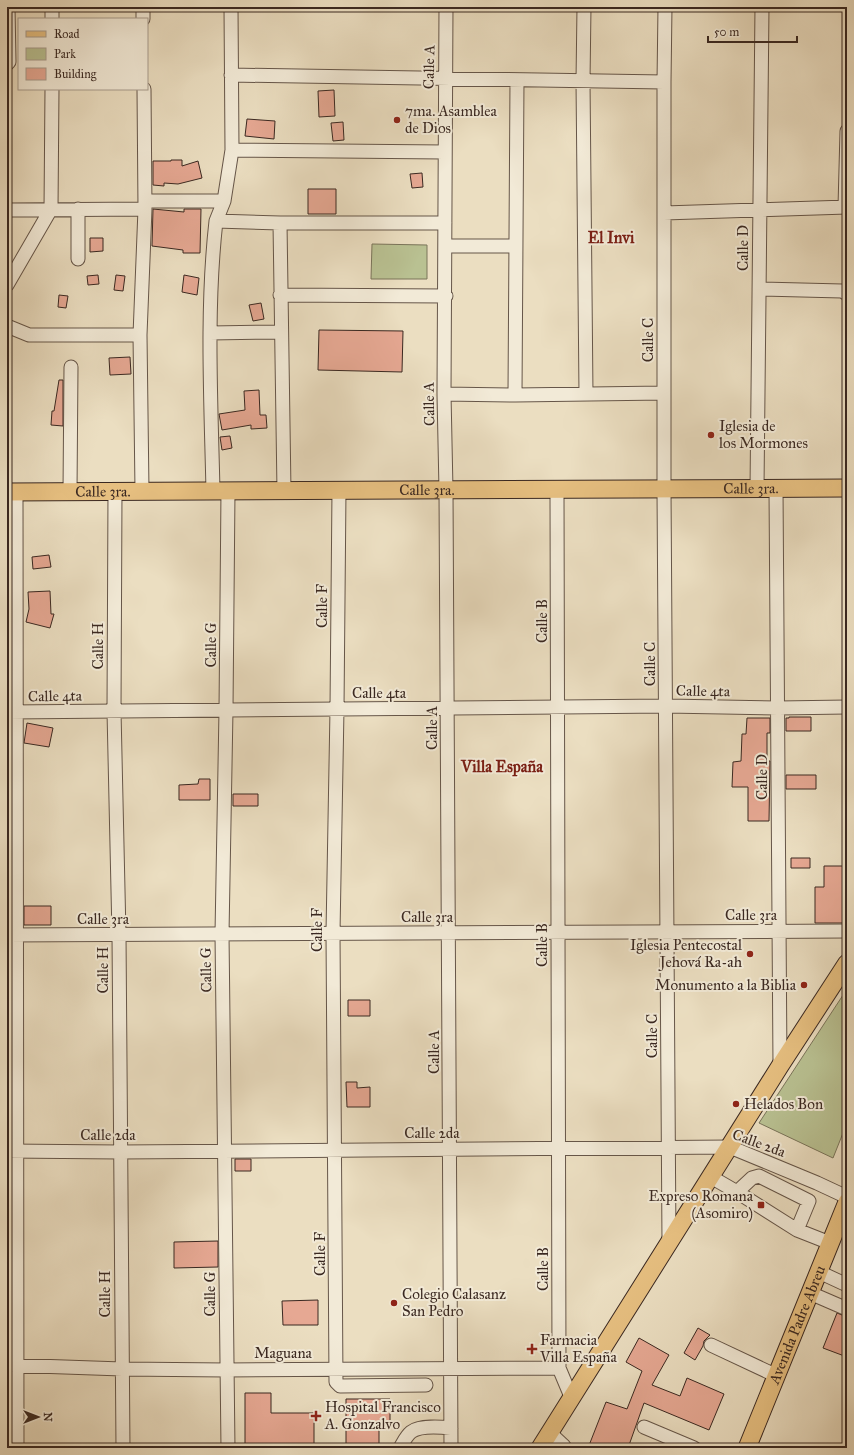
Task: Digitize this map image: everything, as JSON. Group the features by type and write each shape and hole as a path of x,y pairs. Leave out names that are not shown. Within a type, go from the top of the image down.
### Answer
{"main road":[{"name":"Calle 3ra.","path":"11,492 847,488"},
{"path":"540,1448 669,1245 780,1066 847,963"},
{"name":"Avenida Padre Abreu","path":"747,1448 847,1202"}],"street":[{"path":"7,64 9,62 8,7"},
{"path":"52,7 52,18"},
{"path":"143,7 143,18"},
{"name":"Calle G","path":"228,1448 222,934 226,710 220,491 210,333 213,247 216,221 224,201 232,150 231,7"},
{"name":"Calle A","path":"446,7 446,296 444,394 448,708 452,1369 451,1448"},
{"path":"584,7 583,81 586,394"},
{"name":"Calle C","path":"664,7 664,489 669,1245"},
{"name":"Calle D","path":"757,489 762,7"},
{"path":"231,75 664,82"},
{"path":"515,395 517,80"},
{"path":"7,285 51,209 52,90"},
{"path":"142,491 140,335 145,205 144,90"},
{"path":"664,213 846,207 847,131"},
{"path":"232,150 445,152"},
{"path":"7,210 78,209 224,201"},
{"path":"78,209 78,259"},
{"path":"216,221 280,223 445,223"},
{"path":"280,223 280,332 284,491"},
{"path":"446,246 516,246"},
{"path":"759,289 842,291 847,294"},
{"path":"280,296 446,296"},
{"path":"7,326 29,335 140,335"},
{"path":"210,333 280,332"},
{"path":"70,492 71,367"},
{"path":"444,394 515,395 664,393"},
{"name":"Calle D","path":"776,488 780,1066"},
{"name":"Calle F","path":"339,490 337,709 332,933 336,1382 340,1386 426,1385"},
{"name":"Calle B","path":"557,490 559,1368 572,1399"},
{"path":"11,492 12,1365 17,1448"},
{"name":"Calle H","path":"115,492 114,711 119,934 123,1448"},
{"name":"Calle 4ta","path":"12,712 666,706 778,708 847,707"},
{"name":"Calle 3ra","path":"12,935 847,931"},
{"name":"Calle 2da","path":"12,1151 120,1152 335,1149 730,1147 847,1197"},
{"path":"737,1192 752,1178 759,1176 809,1201"},
{"path":"711,1177 797,1230 830,1243"},
{"path":"797,1230 816,1183"},
{"path":"818,1272 847,1285"},
{"path":"810,1293 847,1309"},
{"path":"711,1345 777,1376"},
{"name":"Maguana","path":"12,1365 122,1369 226,1370 559,1368"},
{"path":"400,1448 403,1441 411,1431 434,1426 451,1428"},
{"path":"644,1427 694,1448"},
{"path":"550,1433 564,1446 564,1448"}],"green space":[{"path":"372,244 427,245 427,279 371,279"},
{"path":"847,989 847,1123 833,1158 759,1123"}],"building":[{"path":"334,90 335,116 319,117 318,91"},
{"path":"247,119 275,121 274,139 245,136"},
{"path":"343,122 344,140 333,141 331,123"},
{"path":"182,160 182,166 198,161 202,178 178,184 164,183 164,186 153,185 153,161"},
{"path":"422,173 423,187 412,188 410,174"},
{"path":"308,189 336,189 336,214 308,214"},
{"path":"153,209 184,212 184,209 201,209 200,253 183,253 183,250 152,246"},
{"path":"90,238 103,238 103,251 90,252"},
{"path":"98,275 99,284 88,285 87,276"},
{"path":"116,275 125,276 123,291 114,290"},
{"path":"184,275 199,278 197,295 182,292"},
{"path":"59,295 68,296 66,308 58,307"},
{"path":"261,303 264,319 253,321 249,305"},
{"path":"319,330 403,331 402,372 318,370"},
{"path":"130,357 131,374 110,375 109,358"},
{"path":"59,380 63,380 63,426 51,425 52,411 54,411"},
{"path":"259,390 260,415 266,415 267,428 251,429 251,425 222,430 219,414 245,410 244,391"},
{"path":"230,436 232,448 222,450 220,437"},
{"path":"49,555 51,567 33,569 32,557"},
{"path":"50,591 51,614 54,614 50,628 26,622 29,609 28,592"},
{"path":"811,717 811,731 786,731 786,718"},
{"path":"747,718 770,718 770,733 767,733 767,761 770,761 769,821 748,821 748,787 732,787 733,762 741,761 742,734 746,734"},
{"path":"27,723 53,728 49,747 24,743"},
{"path":"786,775 816,775 816,789 786,789"},
{"path":"199,779 210,779 210,800 179,800 179,785 198,784"},
{"path":"233,794 258,794 258,806 233,806"},
{"path":"791,858 810,858 810,868 791,868"},
{"path":"824,866 847,866 847,923 815,923 815,887 824,887"},
{"path":"24,906 51,906 51,925 24,925"},
{"path":"348,1000 370,1000 370,1016 348,1016"},
{"path":"346,1082 357,1082 357,1088 370,1087 370,1107 347,1107"},
{"path":"235,1159 251,1159 251,1171 235,1171"},
{"path":"218,1241 218,1267 174,1268 174,1242"},
{"path":"318,1300 318,1325 283,1325 282,1301"},
{"path":"837,1313 847,1317 847,1357 823,1348"},
{"path":"698,1328 710,1335 704,1341 703,1346 695,1360 684,1353"},
{"path":"639,1338 669,1355 652,1385 680,1396 687,1378 724,1394 709,1430 644,1403 628,1448 588,1448 606,1402 627,1409 642,1371 626,1362"},
{"path":"245,1393 271,1393 271,1413 314,1413 314,1448 245,1448"},
{"path":"346,1399 390,1399 390,1426 379,1426 379,1448 346,1448"}],"place":[{"name":"7ma. Asamblea de Dios","path":"397,120"},
{"name":"Iglesia de los Mormones","path":"711,435"},
{"name":"Iglesia Pentecostal Jehová Ra-ah","path":"750,954"},
{"name":"Monumento a la Biblia","path":"804,985"},
{"name":"Helados Bon","path":"736,1104"},
{"name":"Expreso Romana (Asomiro)","path":"761,1205"},
{"name":"Colegio Calasanz San Pedro","path":"394,1303"},
{"name":"Farmacia Villa España","path":"532,1349"},
{"name":"Hospital Francisco A. Gonzalvo","path":"316,1416"}],"district":[{"name":"El Invi","path":"611,237"},
{"name":"Villa España","path":"502,766"}]}
